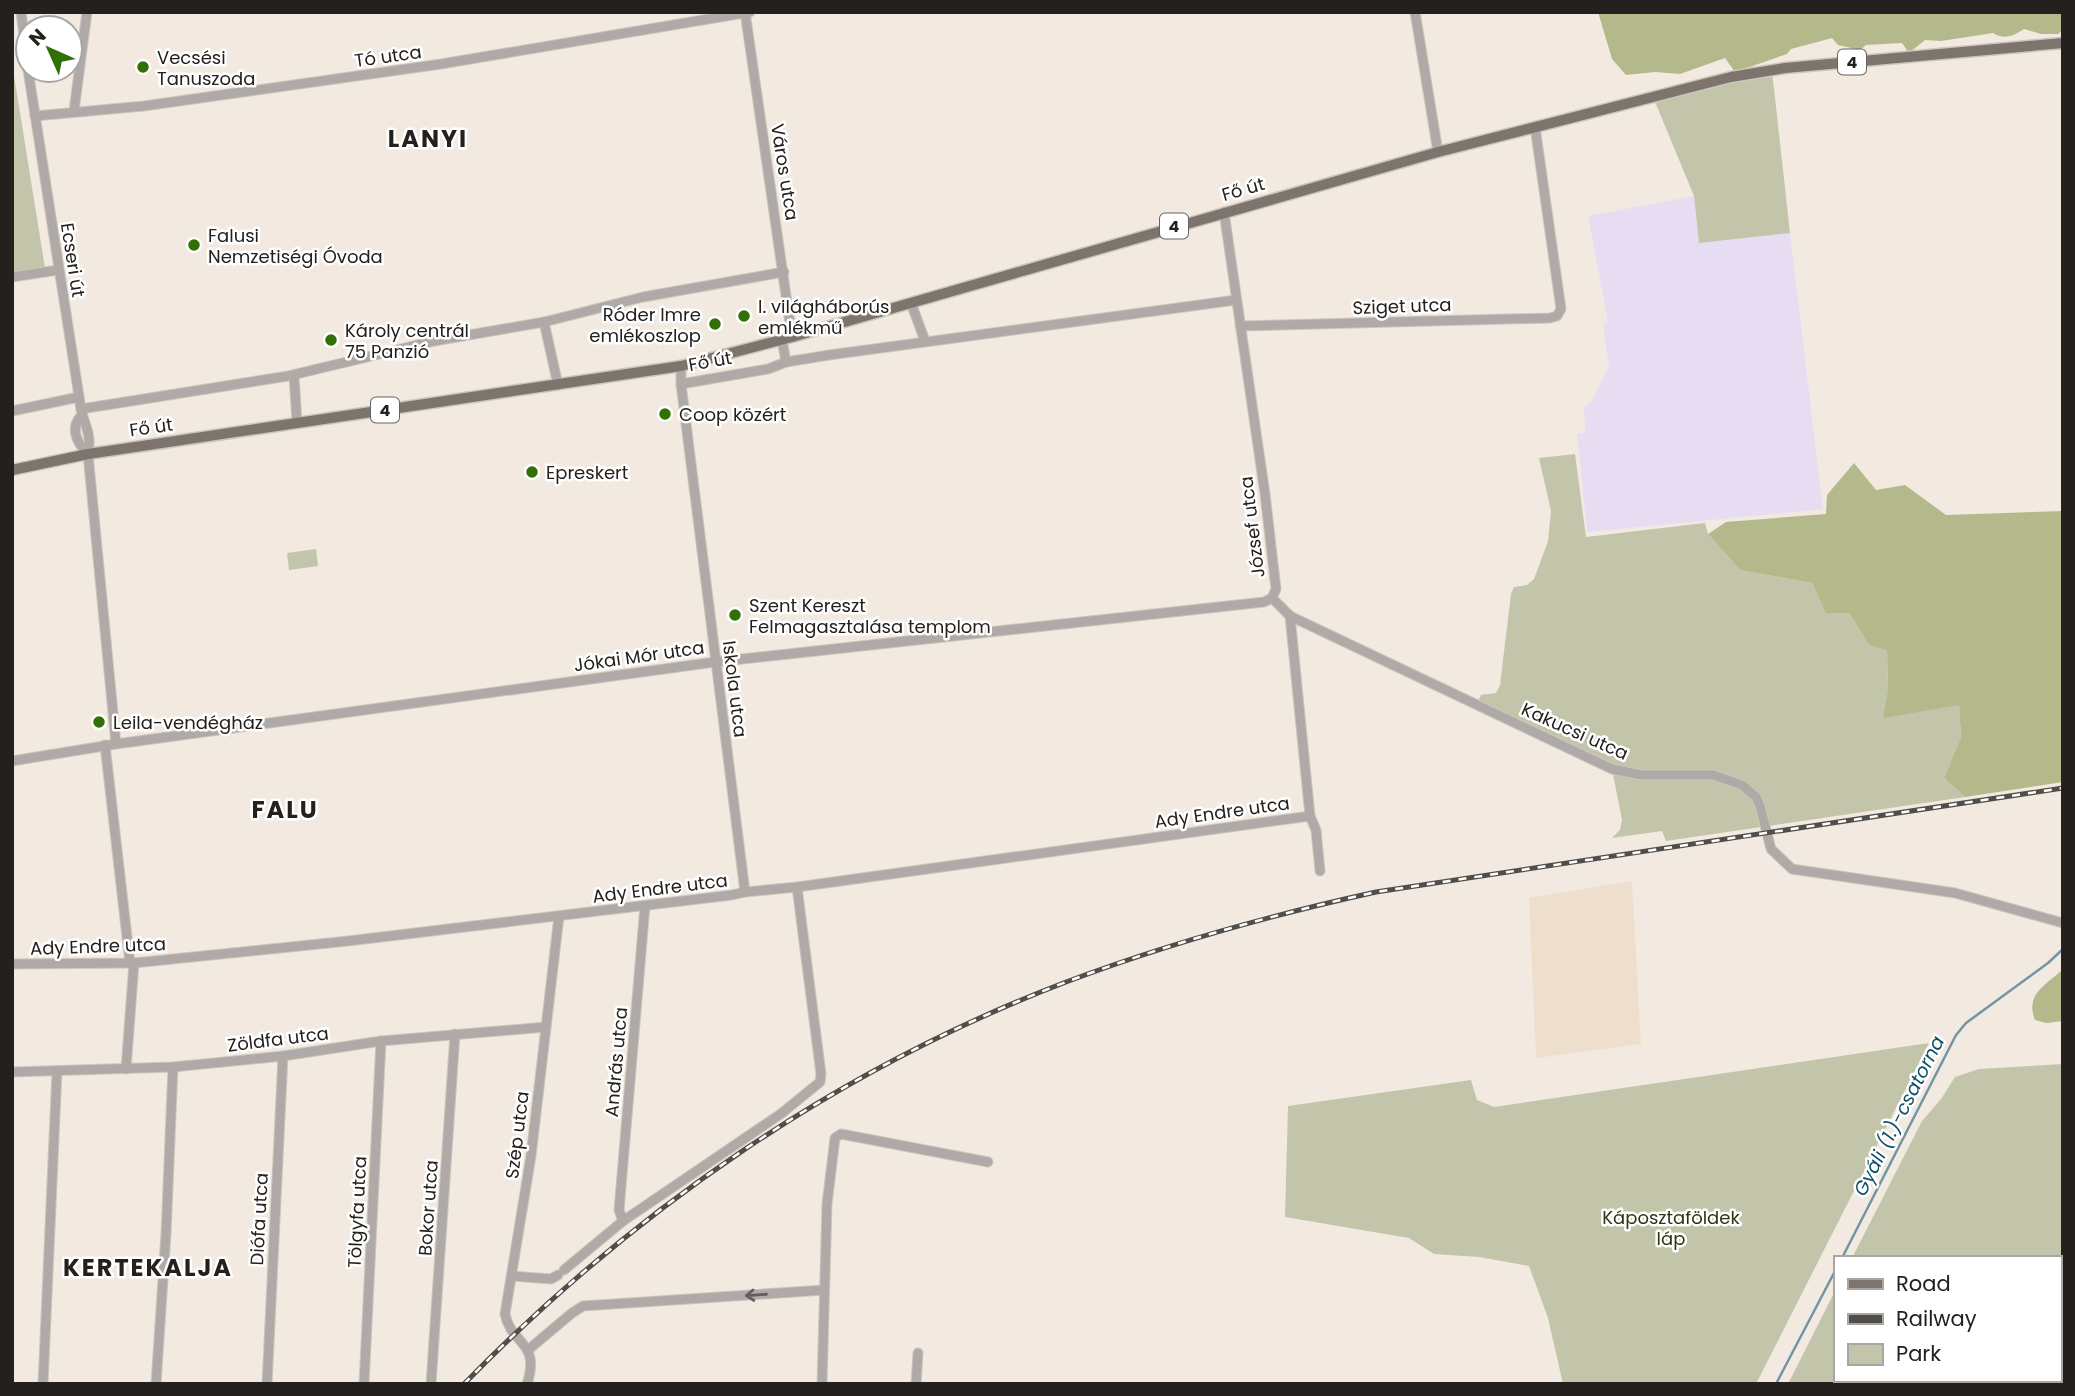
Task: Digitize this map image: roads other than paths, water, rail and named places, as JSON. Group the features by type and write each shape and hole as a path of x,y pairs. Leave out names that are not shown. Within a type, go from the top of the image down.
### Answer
{"main road":[{"name":"Fő út","path":"12,470 88,454 681,366 787,339 1438,152 1731,77 1785,68 2063,43"}],"street":[{"path":"74,111 87,12"},
{"path":"1415,12 1438,152"},
{"name":"Tó utca","path":"35,116 144,106 441,64 746,13"},
{"name":"Város utca","path":"746,13 784,271 787,339"},
{"name":"Ecseri út","path":"30,84 82,412 75,426 77,442 88,454"},
{"name":"Sziget utca","path":"1240,326 1557,316 1561,309 1535,127"},
{"name":"József utca","path":"1224,212 1265,494 1276,589 1272,598 1290,615"},
{"path":"12,277 58,270"},
{"name":"Fő út","path":"82,412 293,375 434,341 544,322 643,297 784,271"},
{"name":"Fő út","path":"681,384 768,369 786,362 1236,300"},
{"path":"911,303 925,341"},
{"path":"544,322 558,385"},
{"path":"786,362 787,339"},
{"name":"Iskola utca","path":"681,366 681,384 745,892"},
{"path":"293,375 297,423"},
{"path":"12,411 79,397"},
{"path":"88,454 116,744"},
{"name":"Jókai Mór utca","path":"12,761 116,744 715,662 1264,602 1272,598"},
{"path":"1290,615 1310,816 1316,830 1320,872"},
{"name":"Kakucsi utca","path":"1290,615 1612,769 1642,775 1713,775 1742,785 1756,797 1771,849 1792,869 1955,892 2063,923"},
{"path":"105,746 132,963 126,1069"},
{"name":"Ady Endre utca","path":"12,964 132,963 559,916 797,887 1310,816"},
{"path":"513,1276 551,1279 623,1222 782,1113 820,1082 797,887"},
{"name":"András utca","path":"623,1222 619,1210 645,906"},
{"name":"Szép utca","path":"528,1350 507,1324 505,1314 531,1156 559,916"},
{"name":"Zöldfa utca","path":"12,1072 173,1067 283,1056 381,1041 546,1027"},
{"name":"Bokor utca","path":"431,1384 455,1034"},
{"name":"Tölgyfa utca","path":"363,1384 381,1041"},
{"name":"Diófa utca","path":"267,1384 283,1056"},
{"path":"156,1384 173,1067"},
{"path":"43,1384 57,1071"},
{"path":"822,1384 824,1290 835,1138 841,1134 988,1162"},
{"path":"527,1384 531,1364 528,1350 572,1312 583,1306 824,1290"},
{"path":"916,1384 918,1353"}],"waterway":[{"name":"Gyáli (1.)-csatorna","path":"1843,1256 1956,1035 1966,1023 2063,949"},
{"name":"Gyáli (1.)-csatorna","path":"1776,1384 1834,1273"}],"railway":[{"path":"464,1384 529,1320 598,1260 669,1203 743,1150 900,1057 982,1017 1066,982 1220,931 1376,892 2063,788"}],"place":[{"name":"Vecsési Tanuszoda","path":"143,67"},
{"name":"Falusi Nemzetiségi Óvoda","path":"194,245"},
{"name":"I. világháborús emlékmű","path":"744,316"},
{"name":"Róder Imre emlékoszlop","path":"715,324"},
{"name":"Károly centrál 75 Panzió","path":"331,340"},
{"name":"Coop közért","path":"665,414"},
{"name":"Epreskert","path":"532,472"},
{"name":"Szent Kereszt Felmagasztalása templom","path":"735,615"},
{"name":"Leila-vendégház","path":"99,722"}],"district":[{"name":"LANYI","path":"428,138"},
{"name":"FALU","path":"285,809"},
{"name":"KERTEKALJA","path":"148,1267"}],"park label":[{"name":"Káposztaföldek láp","path":"1671,1227"}]}
